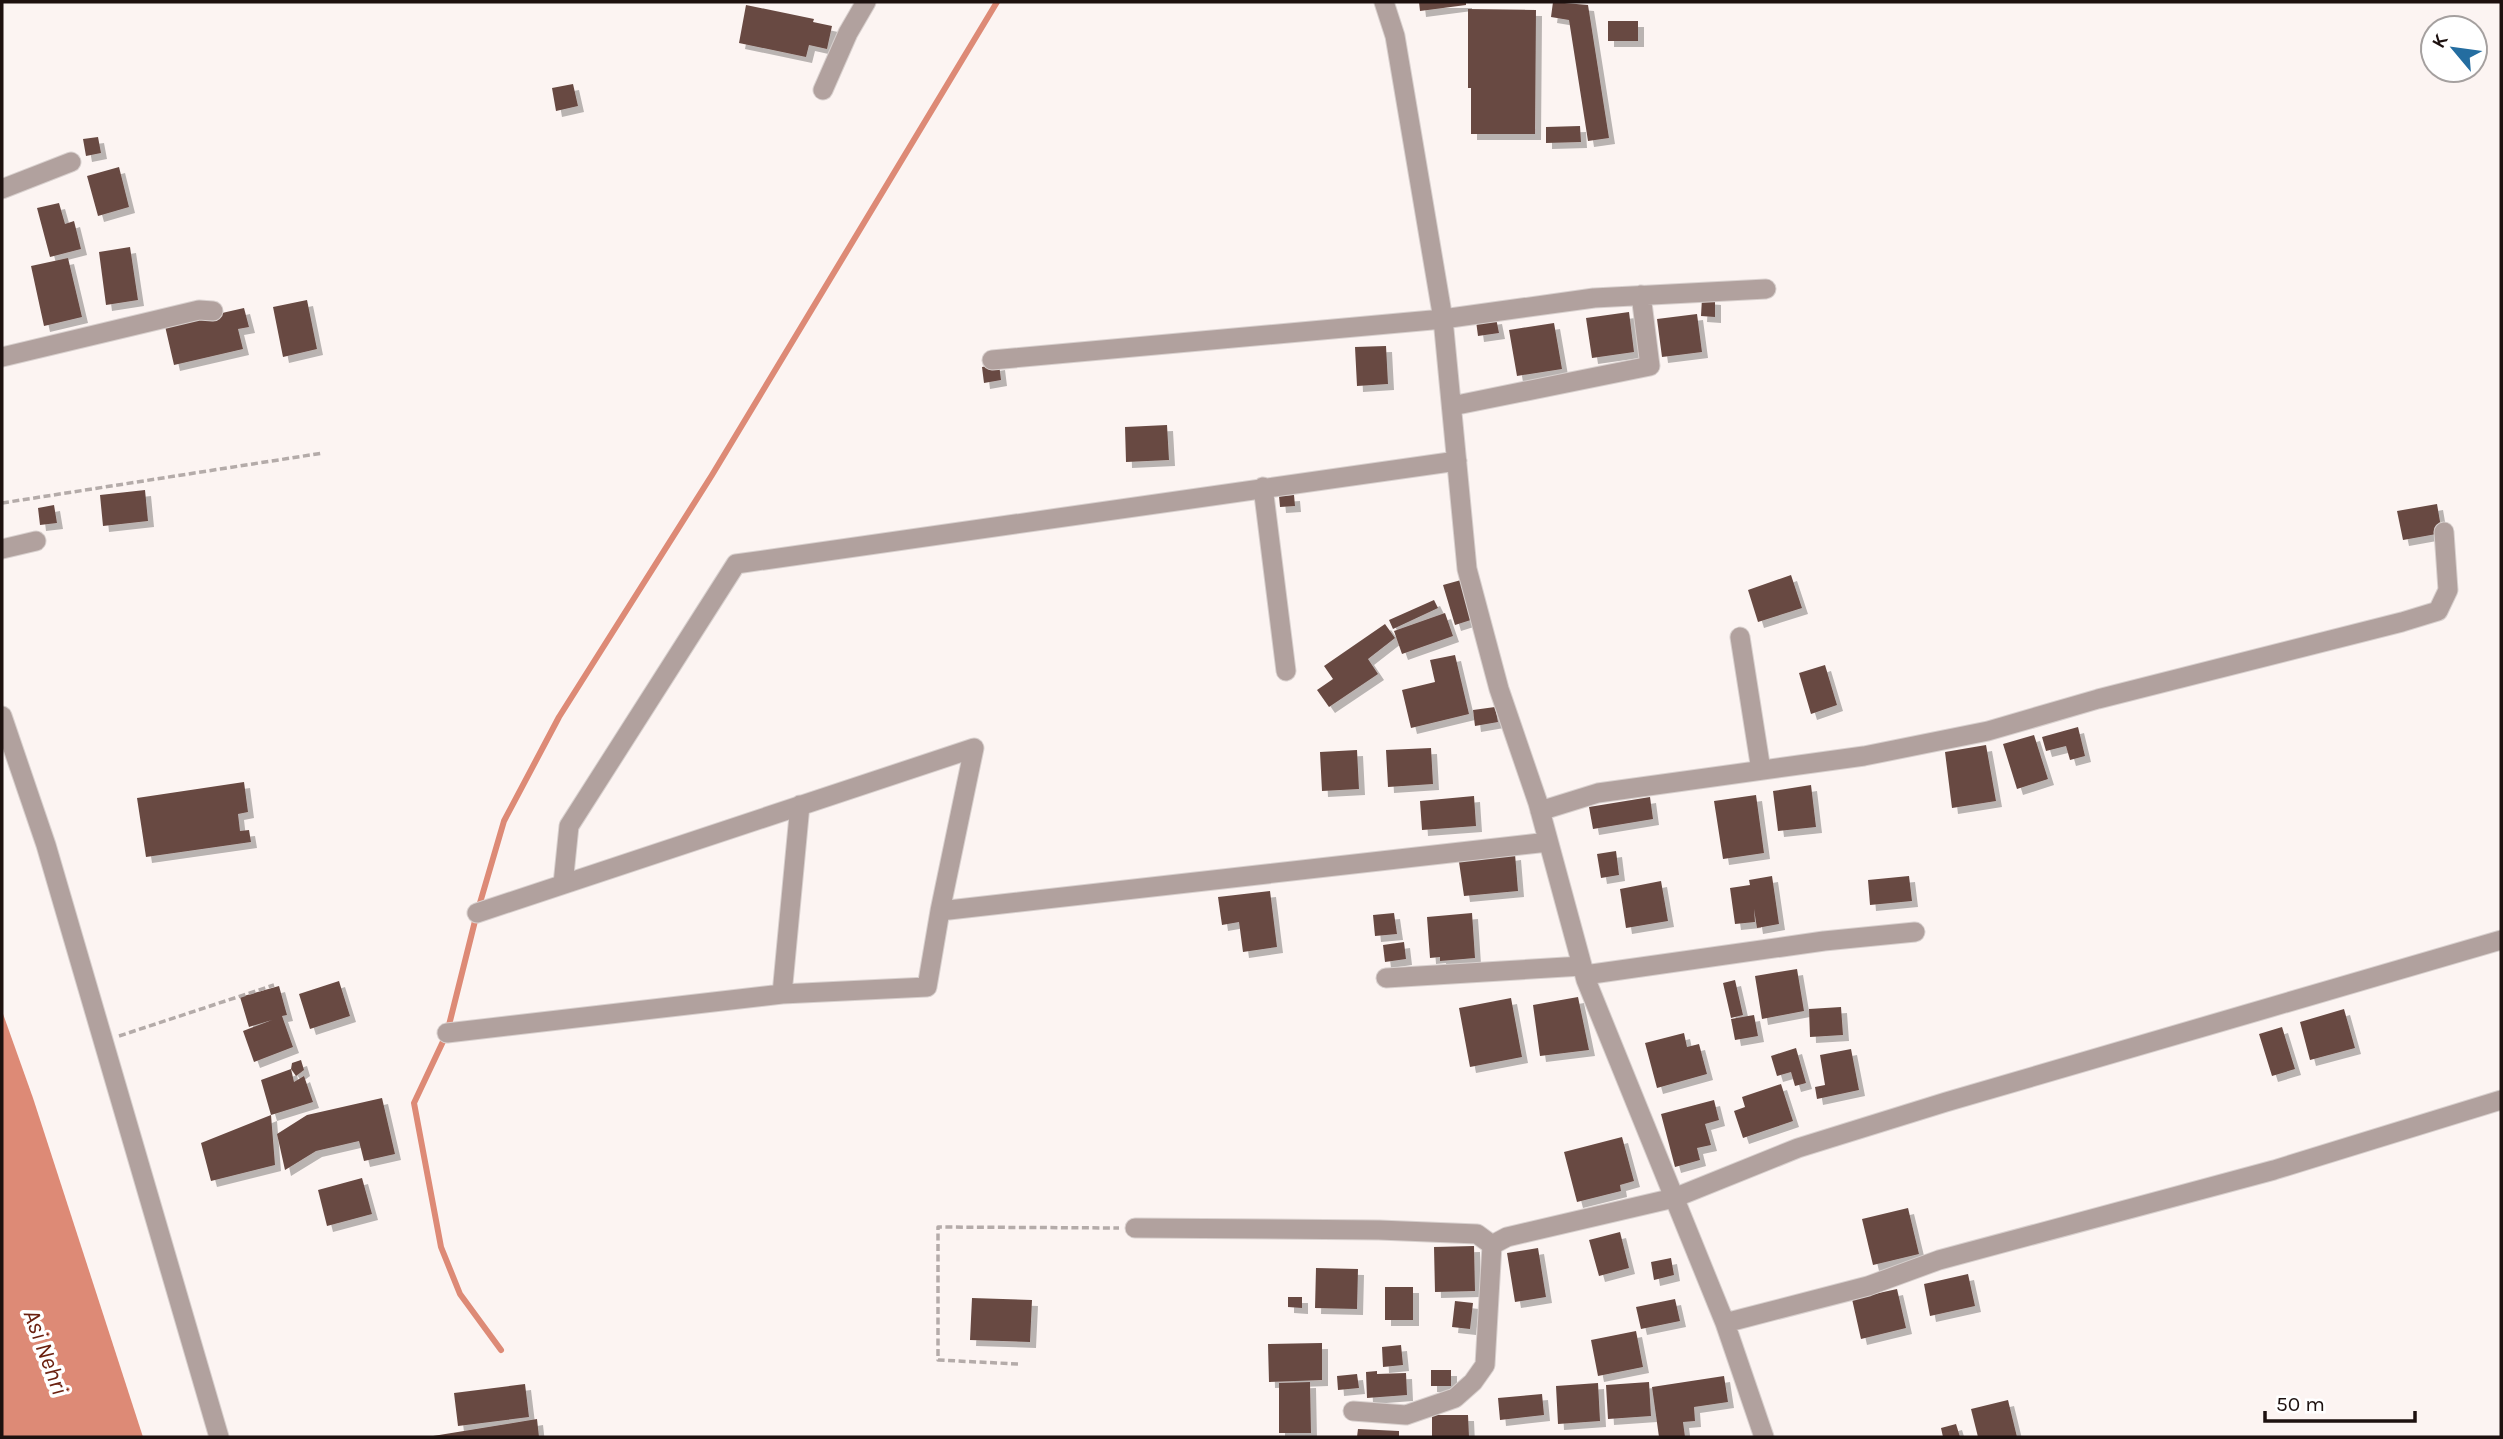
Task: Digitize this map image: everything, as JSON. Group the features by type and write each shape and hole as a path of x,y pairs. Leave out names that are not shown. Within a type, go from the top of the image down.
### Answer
{"street":[{"path":"823,90 848,33 866,2"},
{"path":"1384,2 1395,36 1443,318 1467,569 1499,689 1540,811 1584,971 1725,1324 1764,1437"},
{"path":"2,190 71,162"},
{"path":"992,360 1443,318 1594,298 1766,289"},
{"path":"1452,406 1650,366 1641,295"},
{"path":"2,357 199,310 213,311"},
{"path":"563,884 569,825 736,565 1457,461"},
{"path":"1263,487 1286,671"},
{"path":"1540,811 1598,793 1864,756 1988,731 2098,699 2438,611 2448,590 2444,532"},
{"path":"2,549 36,541"},
{"path":"1740,637 1761,770"},
{"path":"2,716 46,845 219,1437"},
{"path":"447,1033 782,994 928,987 940,911 974,748 477,913"},
{"path":"782,994 800,805"},
{"path":"940,911 1548,842"},
{"path":"1385,978 1584,971 1915,932"},
{"path":"1492,1245 1507,1237 1674,1198 1823,1140 2501,940"},
{"path":"1725,1324 1868,1286 1939,1260 2274,1170 2501,1100"},
{"path":"1135,1228 1379,1230 1477,1234 1492,1245"},
{"path":"1353,1411 1406,1415 1455,1398 1473,1382 1485,1365 1492,1245"}],"path":[{"path":"2,503 323,453"},
{"path":"104,1041 274,985"},
{"path":"1018,1364 938,1360 938,1227 1135,1228"}],"water":[{"name":"Asi Nehri","path":"2,1011 33,1098 143,1437 2,1437"}],"building":[{"path":"1419,2 1466,2 1466,5 1420,11"},
{"path":"1553,2 1588,5 1609,138 1588,141 1569,20 1551,17"},
{"path":"746,5 814,19 813,22 832,26 827,49 809,45 806,57 739,43"},
{"path":"1468,9 1536,10 1535,134 1471,134"},
{"path":"1608,21 1638,21 1638,41 1608,41"},
{"path":"573,84 578,106 556,111 552,88"},
{"path":"1580,126 1581,142 1546,143 1546,127"},
{"path":"98,137 101,153 86,156 83,139"},
{"path":"119,167 129,207 98,216 87,176"},
{"path":"59,203 65,224 74,221 81,249 50,257 37,208"},
{"path":"130,247 138,300 106,305 99,252"},
{"path":"68,258 82,317 44,326 31,266"},
{"path":"1702,298 1715,299 1715,317 1701,316"},
{"path":"307,300 317,349 283,357 273,307"},
{"path":"244,308 249,327 238,329 243,349 174,365 165,326"},
{"path":"1629,312 1634,352 1592,358 1586,318"},
{"path":"1697,314 1702,352 1662,357 1657,319"},
{"path":"1496,318 1499,333 1478,336 1476,321"},
{"path":"1554,323 1562,369 1517,376 1509,330"},
{"path":"1386,346 1388,384 1357,386 1355,347"},
{"path":"999,364 1001,380 984,383 982,367"},
{"path":"1167,425 1169,460 1126,462 1125,427"},
{"path":"145,490 148,521 103,526 100,495"},
{"path":"1294,495 1295,506 1280,507 1279,496"},
{"path":"2437,504 2442,533 2403,540 2397,511"},
{"path":"54,505 57,523 40,525 38,508"},
{"path":"1791,575 1802,608 1758,622 1748,590"},
{"path":"1461,580 1474,619 1455,625 1443,585"},
{"path":"1434,600 1438,608 1393,629 1389,620"},
{"path":"1445,613 1453,636 1402,654 1394,631"},
{"path":"1385,624 1395,638 1368,659 1378,674 1329,707 1317,690 1333,679 1324,666"},
{"path":"1455,655 1469,714 1411,728 1402,690 1435,682 1430,660"},
{"path":"1825,665 1837,705 1811,714 1799,673"},
{"path":"1495,707 1498,722 1475,726 1473,710"},
{"path":"2078,727 2085,756 2070,760 2066,746 2046,751 2042,737"},
{"path":"2034,735 2048,779 2017,789 2003,744"},
{"path":"1986,745 1996,801 1952,808 1945,752"},
{"path":"1431,748 1433,784 1388,787 1386,750"},
{"path":"1357,750 1359,789 1322,791 1320,752"},
{"path":"244,782 248,812 238,814 240,831 249,830 251,842 146,857 137,798"},
{"path":"1811,785 1816,827 1778,831 1773,791"},
{"path":"1756,795 1764,853 1723,859 1714,801"},
{"path":"1474,796 1476,826 1422,830 1420,801"},
{"path":"1650,797 1653,819 1593,829 1589,807"},
{"path":"1616,851 1619,875 1601,878 1597,854"},
{"path":"1515,854 1518,891 1464,896 1459,862"},
{"path":"1772,876 1779,924 1757,928 1754,909 1755,922 1735,924 1730,888 1750,885 1749,880"},
{"path":"1909,876 1912,901 1870,905 1868,880"},
{"path":"1661,881 1668,921 1626,928 1620,889"},
{"path":"1270,891 1277,947 1243,952 1239,922 1222,925 1218,897"},
{"path":"1394,913 1397,934 1375,936 1373,915"},
{"path":"1472,913 1475,958 1440,961 1440,957 1430,958 1427,917"},
{"path":"1404,942 1406,959 1385,962 1383,945"},
{"path":"1797,969 1804,1011 1762,1019 1755,976"},
{"path":"1735,980 1743,1015 1731,1018 1723,983"},
{"path":"339,981 350,1016 310,1029 299,994"},
{"path":"279,986 287,1015 282,1016 293,1047 254,1062 243,1031 272,1020 249,1027 240,997"},
{"path":"1578,997 1589,1050 1540,1056 1533,1005"},
{"path":"1511,998 1522,1057 1470,1067 1459,1008"},
{"path":"1841,1007 1843,1035 1810,1037 1809,1009"},
{"path":"2344,1009 2355,1048 2310,1060 2300,1022"},
{"path":"1754,1015 1758,1036 1735,1040 1731,1019"},
{"path":"2282,1027 2295,1069 2272,1076 2259,1034"},
{"path":"1684,1033 1687,1047 1699,1044 1707,1074 1657,1088 1645,1043"},
{"path":"1796,1048 1806,1083 1795,1086 1791,1072 1777,1076 1771,1056"},
{"path":"1851,1049 1859,1090 1817,1099 1815,1087 1825,1085 1820,1055"},
{"path":"301,1060 304,1070 296,1076 291,1069 292,1063"},
{"path":"291,1069 294,1082 304,1076 313,1102 271,1115 261,1080"},
{"path":"1781,1084 1793,1121 1743,1138 1734,1111 1745,1107 1742,1097"},
{"path":"382,1098 395,1154 364,1161 359,1141 316,1151 285,1170 277,1134 307,1115"},
{"path":"1714,1100 1719,1120 1705,1124 1711,1145 1697,1148 1700,1160 1675,1167 1661,1114"},
{"path":"271,1115 275,1165 211,1181 201,1143"},
{"path":"1622,1137 1634,1181 1620,1185 1621,1191 1577,1202 1564,1152"},
{"path":"362,1178 372,1214 327,1226 318,1190"},
{"path":"1908,1208 1919,1254 1873,1265 1862,1219"},
{"path":"1620,1232 1629,1268 1599,1276 1589,1240"},
{"path":"1474,1246 1475,1291 1435,1292 1434,1247"},
{"path":"1538,1248 1546,1297 1515,1302 1507,1253"},
{"path":"1671,1258 1674,1275 1654,1280 1651,1262"},
{"path":"1316,1268 1358,1269 1357,1309 1315,1308"},
{"path":"1968,1274 1975,1306 1930,1316 1924,1284"},
{"path":"1385,1287 1413,1287 1413,1320 1385,1320"},
{"path":"1897,1289 1906,1328 1861,1339 1852,1299"},
{"path":"1288,1297 1302,1297 1302,1308 1288,1307"},
{"path":"972,1298 1032,1300 1030,1342 970,1340"},
{"path":"1675,1299 1680,1321 1641,1329 1636,1307"},
{"path":"1455,1301 1473,1303 1470,1329 1452,1327"},
{"path":"1636,1331 1643,1367 1598,1376 1591,1340"},
{"path":"1322,1343 1322,1380 1269,1382 1268,1344"},
{"path":"1401,1345 1403,1365 1383,1367 1382,1347"},
{"path":"1431,1370 1451,1370 1451,1386 1431,1386"},
{"path":"1377,1371 1377,1374 1406,1373 1407,1395 1367,1398 1366,1372"},
{"path":"1357,1374 1359,1388 1338,1390 1337,1376"},
{"path":"1724,1376 1728,1402 1694,1407 1695,1421 1683,1422 1685,1437 1659,1437 1652,1387"},
{"path":"1310,1382 1311,1433 1279,1433 1279,1383"},
{"path":"1649,1382 1651,1416 1608,1419 1606,1385"},
{"path":"1598,1383 1600,1421 1558,1424 1556,1386"},
{"path":"525,1384 529,1417 458,1426 454,1393"},
{"path":"1542,1394 1544,1415 1500,1420 1498,1398"},
{"path":"2008,1400 2017,1437 1978,1437 1971,1409"},
{"path":"1432,1415 1468,1415 1469,1437 1432,1436"},
{"path":"537,1419 539,1437 433,1437 433,1436"},
{"path":"1956,1424 1960,1437 1943,1437 1941,1428"},
{"path":"1358,1429 1399,1431 1399,1437 1357,1437"}],"waterway":[{"path":"501,1350 460,1294 441,1247 414,1103 447,1033 477,913 504,821 559,717 712,475 997,2"}]}
